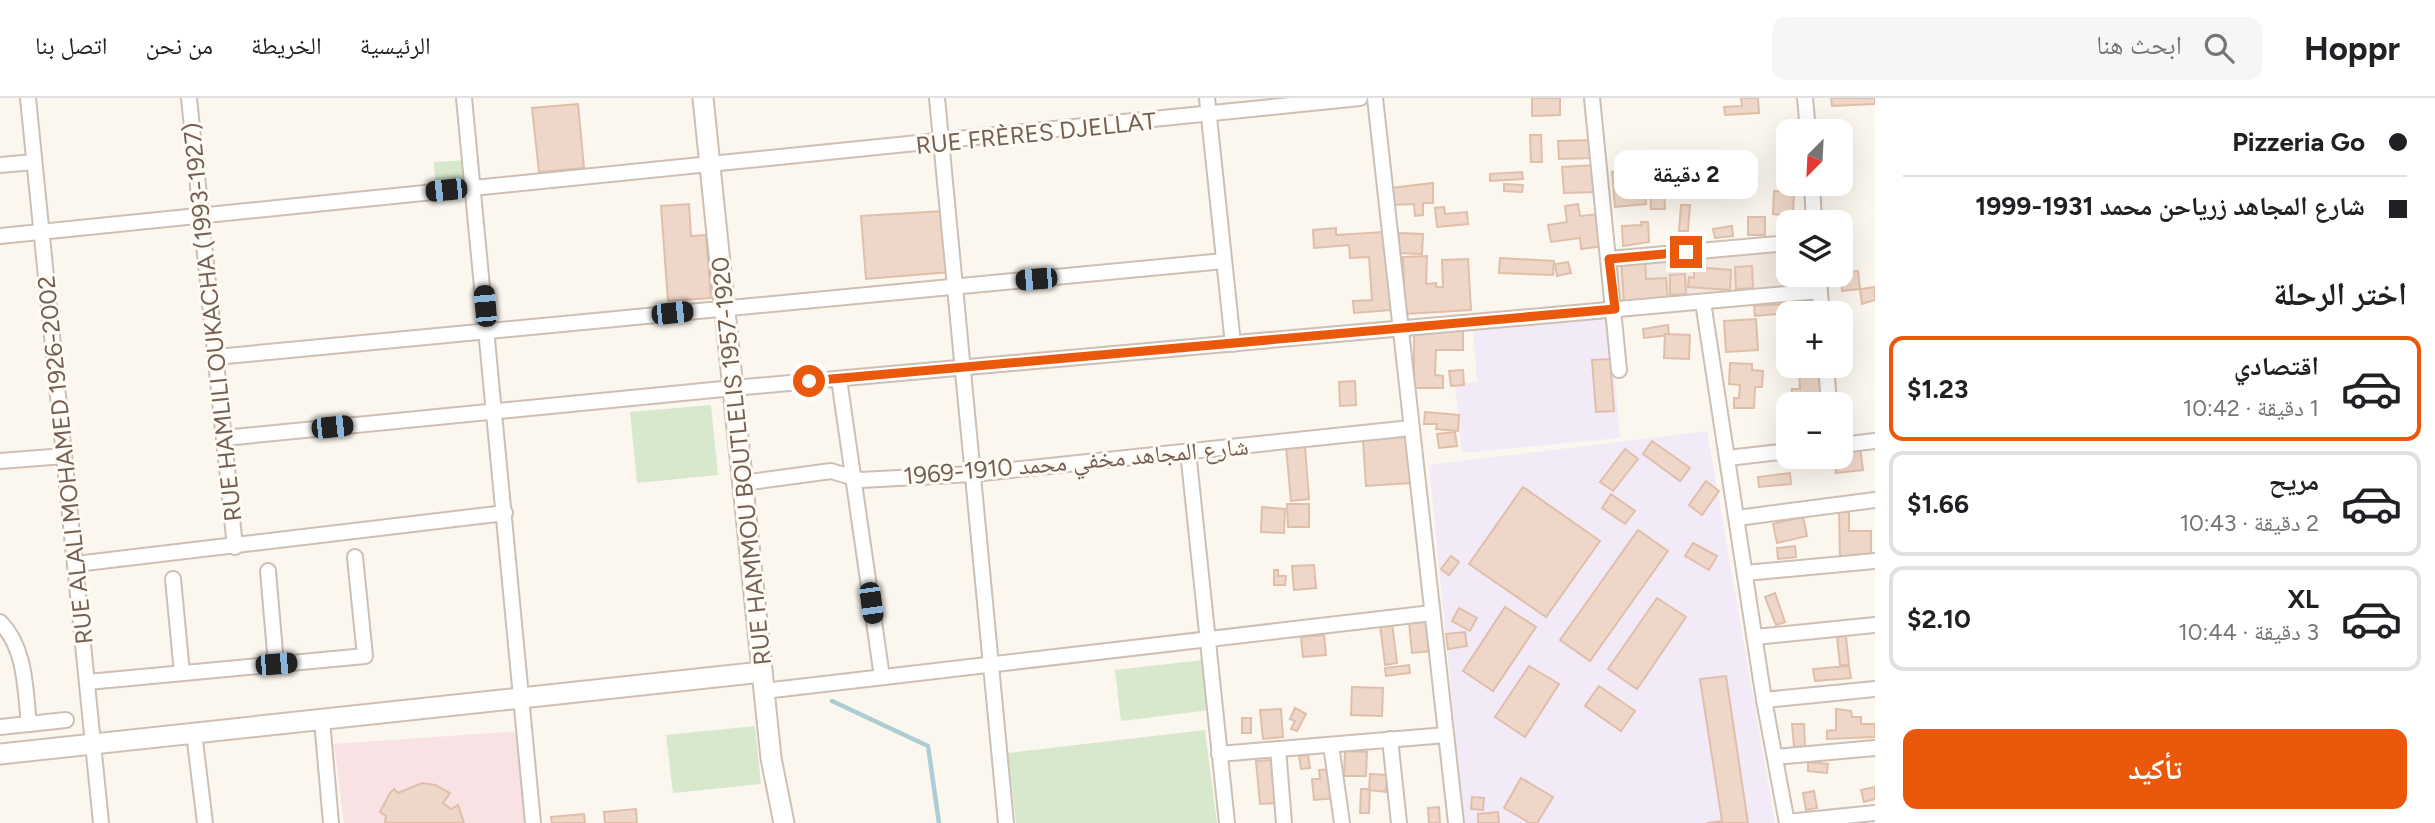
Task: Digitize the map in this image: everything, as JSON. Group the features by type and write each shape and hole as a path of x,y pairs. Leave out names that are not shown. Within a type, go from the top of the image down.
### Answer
{"main road":[{"name":"RUE HAMMOU BOUTLELIS 1957-1920","path":"703,98 771,758 784,823"},
{"path":"0,754 522,698 763,682"}],"street":[{"name":"RUE ALALI MOHAMED 1926-2002","path":"28,98 101,823"},
{"name":"RUE HAMLILI OUKACHA (1993-1927)","path":"190,98 235,547"},
{"path":"464,98 533,823"},
{"path":"937,98 1006,823"},
{"path":"1207,98 1233,344"},
{"name":"RUE FRÈRES DJELLAT","path":"0,236 473,187 711,166 1360,98"},
{"path":"1375,98 1456,823"},
{"path":"1592,98 1619,370"},
{"path":"1805,98 1807,119"},
{"path":"0,165 34,162"},
{"path":"1609,259 1776,244"},
{"path":"216,357 1224,261"},
{"path":"1820,287 1821,301"},
{"path":"224,438 733,388 1820,291"},
{"path":"1703,302 1764,700 1787,823 1875,813"},
{"path":"839,379 882,677"},
{"name":"شارع المجاهد مخفي محمد 1910-1969","path":"743,483 831,471 853,478 973,474 1411,428"},
{"path":"1853,444 1875,441"},
{"path":"1188,451 1227,823"},
{"path":"1728,458 1776,452"},
{"path":"0,461 64,456"},
{"path":"1737,518 1875,500"},
{"path":"76,564 505,513"},
{"path":"88,682 365,656 355,557"},
{"path":"1745,573 1875,561"},
{"path":"268,571 276,664"},
{"path":"173,579 182,673"},
{"path":"763,682 882,677 1432,613"},
{"path":"0,622 10,633 22,665 29,724"},
{"path":"1755,637 1875,625"},
{"path":"1764,700 1875,689"},
{"path":"0,727 66,720"},
{"path":"322,720 331,823"},
{"path":"194,733 205,823"},
{"path":"1219,754 1446,735"},
{"path":"1390,740 1399,823"},
{"path":"1331,744 1342,823"},
{"path":"1775,757 1875,748"},
{"path":"1278,749 1284,823"}],"shaded area":[{"path":"1776,249 1776,286 1618,300 1615,263"},
{"path":"1610,318 1620,438 1462,453 1455,384 1477,382 1473,330"},
{"path":"1707,431 1775,823 1464,823 1429,465"},
{"path":"521,731 530,823 344,823 334,744"}],"green space":[{"path":"468,160 469,178 435,181 434,162"},
{"path":"711,405 718,475 637,483 630,412"},
{"path":"1203,660 1210,710 1121,721 1115,670"},
{"path":"755,726 761,784 673,793 666,735"},
{"path":"1205,730 1217,823 1016,823 1008,753"}],"building":[{"path":"1532,98 1560,98 1560,115 1532,116"},
{"path":"1741,98 1758,98 1759,113 1725,115 1724,107 1742,106"},
{"path":"1831,98 1875,98 1875,104 1832,106"},
{"path":"578,104 584,168 539,172 532,108"},
{"path":"1530,135 1541,135 1542,162 1531,162"},
{"path":"1592,140 1593,158 1559,159 1558,141"},
{"path":"1596,165 1597,192 1564,193 1562,167"},
{"path":"1643,170 1646,204 1615,207 1612,172"},
{"path":"1522,172 1523,179 1490,181 1490,174"},
{"path":"1433,183 1433,203 1423,203 1423,215 1415,216 1414,204 1391,205 1391,188"},
{"path":"1504,184 1523,185 1522,192 1504,191"},
{"path":"1664,184 1665,209 1651,209 1650,185"},
{"path":"1774,191 1776,196 1794,196 1793,210 1776,210 1776,214 1773,214"},
{"path":"689,204 691,236 706,235 711,298 668,301 661,206"},
{"path":"1578,204 1580,216 1600,214 1604,246 1581,249 1580,238 1551,242 1548,225 1567,222 1565,206"},
{"path":"1681,205 1690,205 1688,231 1679,231"},
{"path":"1444,207 1445,214 1467,212 1468,224 1437,227 1435,208"},
{"path":"944,211 950,272 866,279 861,216"},
{"path":"1748,217 1765,217 1765,235 1748,235"},
{"path":"1641,222 1648,222 1649,242 1623,246 1622,226 1642,225"},
{"path":"1732,226 1733,236 1715,238 1713,229"},
{"path":"1336,228 1336,235 1384,232 1391,310 1354,313 1353,301 1372,300 1369,257 1350,258 1349,245 1314,248 1313,230"},
{"path":"1399,233 1423,234 1422,254 1399,253"},
{"path":"1645,254 1646,279 1666,278 1668,300 1624,303 1621,256"},
{"path":"1427,256 1426,284 1436,283 1436,287 1443,287 1442,260 1468,259 1471,310 1405,314 1403,257"},
{"path":"1666,256 1683,256 1684,268 1667,269"},
{"path":"1500,258 1554,261 1553,275 1499,273"},
{"path":"1568,262 1571,273 1557,276 1555,264"},
{"path":"1752,266 1753,288 1736,289 1735,267"},
{"path":"1694,267 1731,270 1730,290 1688,287 1689,277 1694,278"},
{"path":"1858,271 1860,289 1842,291 1842,287 1853,287 1853,272"},
{"path":"1685,274 1686,294 1670,295 1670,275"},
{"path":"1875,287 1875,300 1862,304 1860,289"},
{"path":"1815,296 1816,301 1792,301"},
{"path":"1776,305 1776,314 1755,316 1754,306"},
{"path":"1756,319 1758,350 1726,352 1724,321"},
{"path":"1668,325 1669,335 1644,338 1643,329"},
{"path":"1414,329 1463,330 1463,350 1436,350 1435,375 1443,376 1443,388 1414,388"},
{"path":"1665,334 1690,335 1689,359 1664,358"},
{"path":"1610,359 1614,411 1596,412 1592,360"},
{"path":"1730,363 1752,364 1752,370 1763,371 1762,387 1755,387 1754,408 1734,408 1734,398 1739,398 1740,385 1729,384"},
{"path":"1463,370 1464,385 1451,386 1449,371"},
{"path":"1799,378 1822,378 1823,392 1792,392 1792,389 1800,389"},
{"path":"1355,381 1356,405 1340,406 1339,382"},
{"path":"1425,412 1459,415 1458,431 1436,429 1437,424 1424,424"},
{"path":"1455,432 1457,446 1439,448 1437,434"},
{"path":"1407,437 1411,483 1366,486 1363,440"},
{"path":"1652,441 1690,468 1680,481 1643,454"},
{"path":"1305,446 1309,499 1291,501 1286,447"},
{"path":"1860,446 1863,470 1836,473 1836,469 1853,469 1853,447"},
{"path":"1625,449 1638,459 1613,491 1600,482"},
{"path":"1790,473 1791,484 1759,487 1758,477"},
{"path":"1706,481 1719,491 1702,515 1689,505"},
{"path":"1523,487 1600,541 1546,617 1469,564"},
{"path":"1611,494 1635,511 1625,524 1602,508"},
{"path":"1287,504 1309,504 1309,527 1288,527"},
{"path":"1262,507 1285,509 1284,533 1261,532"},
{"path":"1839,512 1849,512 1849,531 1871,531 1871,560 1840,560"},
{"path":"1803,517 1807,536 1777,543 1773,524"},
{"path":"1638,530 1668,551 1590,661 1560,640"},
{"path":"1693,543 1717,556 1709,570 1685,556"},
{"path":"1795,546 1796,557 1778,559 1777,548"},
{"path":"1451,556 1459,562 1449,575 1441,569"},
{"path":"1314,565 1316,588 1294,590 1292,566"},
{"path":"1274,570 1278,570 1278,576 1286,576 1285,585 1274,585"},
{"path":"1775,593 1785,622 1776,625 1765,597"},
{"path":"1657,598 1686,617 1637,689 1608,669"},
{"path":"1505,607 1536,627 1493,691 1463,671"},
{"path":"1459,608 1477,618 1470,631 1452,621"},
{"path":"1428,620 1431,651 1412,653 1409,622"},
{"path":"1392,623 1397,663 1385,665 1380,624"},
{"path":"1465,632 1467,646 1448,649 1446,634"},
{"path":"1324,635 1326,655 1303,657 1301,637"},
{"path":"1846,636 1849,665 1840,665 1837,637"},
{"path":"1409,665 1410,673 1386,676 1385,668"},
{"path":"1529,666 1559,684 1525,737 1495,717"},
{"path":"1849,666 1851,678 1815,681 1813,669"},
{"path":"1726,676 1748,823 1707,823 1722,821 1700,679"},
{"path":"1599,686 1635,711 1621,731 1585,706"},
{"path":"1352,687 1383,688 1382,716 1351,715"},
{"path":"1295,708 1306,714 1297,731 1291,729 1295,721 1290,719"},
{"path":"1281,709 1283,737 1263,739 1260,710"},
{"path":"1836,709 1851,711 1852,717 1861,717 1861,724 1875,724 1875,737 1827,739 1827,731 1836,730"},
{"path":"1242,718 1251,718 1251,733 1242,733"},
{"path":"1792,724 1804,724 1805,746 1794,747"},
{"path":"1345,751 1367,752 1366,776 1344,776"},
{"path":"1308,755 1310,768 1301,769 1299,756"},
{"path":"1273,760 1276,803 1260,804 1256,761"},
{"path":"1808,762 1828,764 1827,773 1808,771"},
{"path":"1332,769 1335,798 1314,800 1312,779 1320,779 1319,770"},
{"path":"1370,774 1387,775 1386,792 1369,790"},
{"path":"1521,778 1553,797 1537,823 1530,823 1504,808"},
{"path":"422,783 435,785 450,793 443,803 451,809 458,805 464,823 385,823 386,816 380,812 390,793 394,789 398,793"},
{"path":"1875,787 1875,799 1864,802 1861,790"},
{"path":"1361,789 1370,789 1369,813 1360,813"},
{"path":"1814,791 1817,808 1806,810 1803,793"},
{"path":"1472,797 1484,798 1483,810 1471,809"},
{"path":"1439,807 1440,823 1429,823 1428,808"},
{"path":"636,809 637,823 605,823 604,812"},
{"path":"1498,812 1499,823 1478,823 1478,814"},
{"path":"584,814 585,823 552,823 551,817"}],"waterway":[{"path":"832,701 928,746 939,823"}],"route":[{"path":"809,381 1615,309 1609,259 1686,252"}]}
